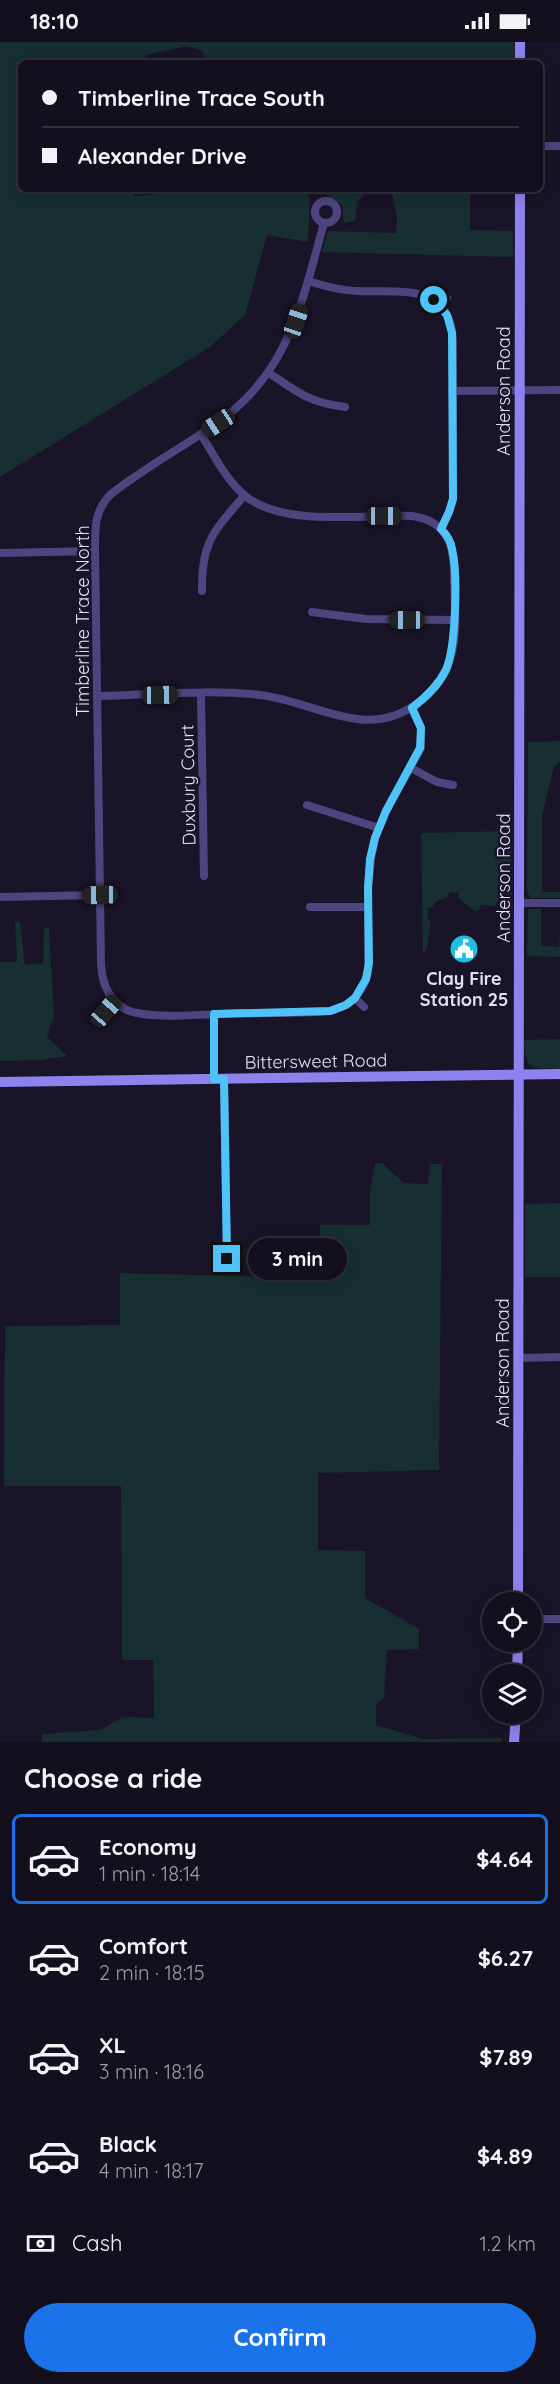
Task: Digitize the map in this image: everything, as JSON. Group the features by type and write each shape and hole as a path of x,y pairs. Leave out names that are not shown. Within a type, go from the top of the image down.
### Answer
{"street":[{"path":"520,42 520,60"},
{"path":"543,146 560,146"},
{"name":"Anderson Road","path":"518,1592 520,192"},
{"name":"Timberline Trace North","path":"115,1001 106,989 102,976 95,551 97,516 107,498 201,434 240,404 268,372 291,333 324,223"},
{"path":"308,282 350,291 412,292 437,303 447,315 452,333 453,499 441,529"},
{"path":"437,303 447,298"},
{"path":"268,372 309,399 320,404 345,407"},
{"path":"452,391 560,390"},
{"path":"97,696 262,695 364,720 385,718 412,708 433,690 443,675 452,652 454,558 451,544 441,529 425,519 412,516 289,515 264,507 244,496 226,474 201,434"},
{"path":"202,591 203,558 208,543 244,496"},
{"path":"0,553 95,551"},
{"path":"312,612 366,619 454,620"},
{"name":"Duxbury Court","path":"201,694 204,876"},
{"path":"106,1011 115,1001 141,1014 330,1011 346,1005 355,998 368,974 370,859 379,828 394,795 419,753 422,738 420,724 412,708"},
{"path":"411,768 437,782 453,785"},
{"path":"307,805 379,828"},
{"path":"0,897 100,895"},
{"path":"519,903 560,903"},
{"path":"310,907 368,907"},
{"path":"355,998 364,1007"},
{"path":"214,1014 227,1259"},
{"name":"Bittersweet Road","path":"0,1082 560,1074"},
{"path":"519,1358 560,1358"},
{"path":"542,1619 560,1619"},
{"path":"514,1742 515,1724"}],"green space":[{"path":"0,42 514,42 514,60 205,60 202,51 187,46 146,55 144,60 18,60 18,192 132,192 134,196 163,192 307,192 310,198 308,242 267,235 245,315 210,347 0,477"},
{"path":"326,192 367,192 357,202 355,221 344,223 342,205 327,195"},
{"path":"392,192 470,192 470,230 513,231 513,257 322,252 328,231 396,233 397,218"},
{"path":"560,741 560,762 554,767 542,816 542,892 560,892 560,898 531,898 527,892 528,742"},
{"path":"511,831 512,908 497,902 496,906 481,905 478,911 475,911 458,898 459,893 450,892 447,897 435,902 433,907 427,908 429,912 427,920 431,921 427,948 423,954 421,833"},
{"path":"528,909 541,909 541,946 559,947 560,933 560,957 527,956"},
{"path":"15,922 20,922 25,965 43,963 44,928 49,928 54,1016 47,1037 67,1056 41,1060 0,1061 0,962 17,962"},
{"path":"560,1039 560,1069 536,1068 529,1063 526,1058 524,1040"},
{"path":"375,1163 382,1163 404,1183 428,1184 430,1164 442,1164 439,1470 318,1473 318,1550 365,1551 365,1598 419,1629 419,1649 387,1650 384,1698 376,1704 376,1725 423,1739 502,1738 502,1742 42,1742 42,1734 100,1730 123,1717 154,1718 153,1660 122,1660 121,1486 4,1486 5,1326 120,1325 120,1273 320,1278 320,1225 370,1225 370,1193"},
{"path":"560,1203 560,1277 525,1277 525,1204"}],"place":[{"name":"Clay Fire Station 25","path":"464,949"}],"route":[{"path":"227,1259 224,1079 214,1079 214,1014 324,1012 346,1005 359,994 368,974 368,888 370,859 375,838 394,795 419,753 421,728 412,708 424,699 439,682 452,652 454,558 448,537 441,529 453,499 452,333 447,315 434,300"}]}
